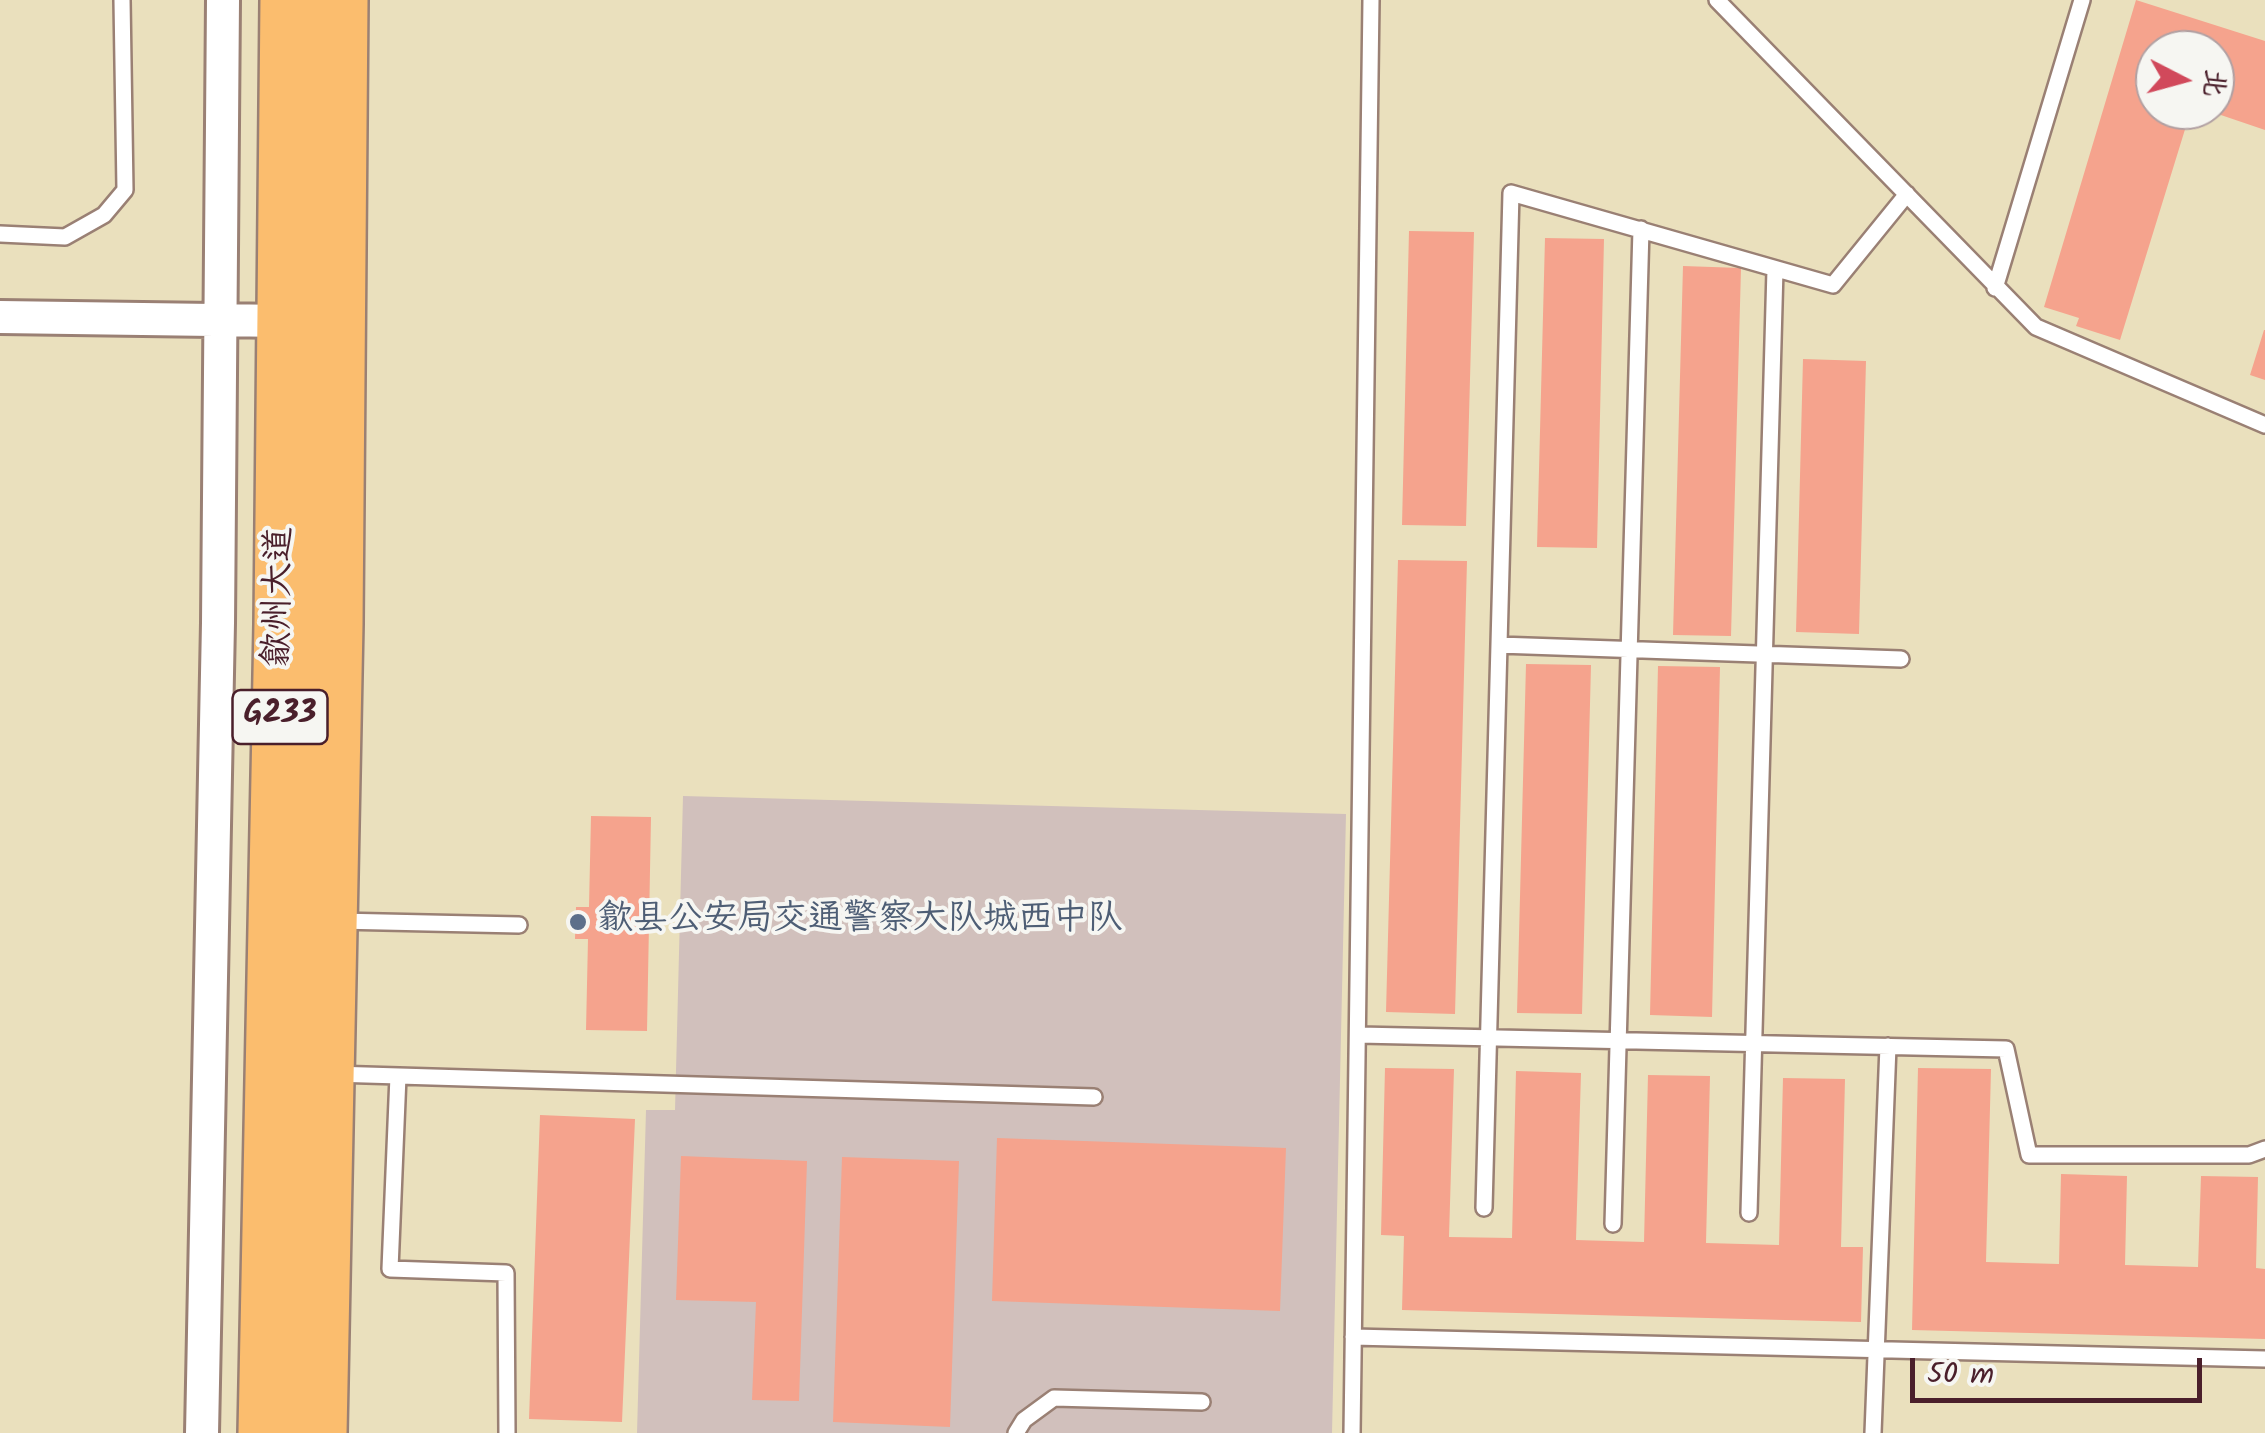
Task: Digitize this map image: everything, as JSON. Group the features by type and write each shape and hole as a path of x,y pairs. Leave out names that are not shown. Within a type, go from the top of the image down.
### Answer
{"highway":[{"name":"歙州大道","path":"266,1433 288,0"},
{"name":"歙州大道","path":"319,1433 340,0"}],"street":[{"path":"202,1433 224,0"},
{"path":"0,317 285,321"}],"lane":[{"path":"0,234 66,236 104,215 125,190 122,0"},
{"path":"1352,1433 1372,0"},
{"path":"1716,0 2036,327 2265,425"},
{"path":"1995,288 2082,0"},
{"path":"1484,1208 1511,193 1833,286 1907,194"},
{"path":"1614,1224 1641,229"},
{"path":"1749,1213 1775,268"},
{"path":"1499,646 1901,659"},
{"path":"329,921 519,924"},
{"path":"1359,1035 2006,1049 2030,1155 2248,1155 2265,1148"},
{"path":"1873,1433 1888,1046"},
{"path":"326,1074 1094,1097"},
{"path":"398,1076 390,1269 506,1273 507,1433"},
{"path":"1353,1337 2265,1360"},
{"path":"1016,1433 1024,1420 1054,1398 1202,1402"}],"shaded area":[{"path":"683,796 1346,814 1332,1433 637,1433 646,1110 675,1110"}],"building":[{"path":"2136,0 2230,30 2135,30 2135,130 2185,130 2120,340 2076,326 2079,318 2044,307"},
{"path":"2235,31 2265,41 2265,130 2235,120"},
{"path":"1409,231 1474,232 1466,526 1402,525"},
{"path":"1545,238 1604,239 1597,548 1537,547"},
{"path":"1683,266 1741,268 1731,636 1673,635"},
{"path":"2265,330 2265,380 2250,375"},
{"path":"1803,359 1866,361 1859,634 1796,632"},
{"path":"1398,560 1467,561 1455,1014 1386,1012"},
{"path":"1526,664 1591,665 1582,1014 1517,1013"},
{"path":"1658,666 1720,667 1712,1017 1650,1015"},
{"path":"591,816 651,817 647,1031 586,1030 588,939 575,939 576,907 589,907"},
{"path":"1385,1068 1454,1069 1449,1237 1512,1238 1516,1071 1581,1073 1576,1240 1644,1242 1648,1075 1710,1076 1706,1243 1779,1245 1783,1078 1845,1079 1841,1247 1863,1247 1861,1322 1402,1310 1404,1236 1381,1235"},
{"path":"1918,1068 1991,1069 1986,1262 2059,1264 2061,1174 2127,1176 2125,1265 2198,1267 2201,1176 2258,1177 2256,1268 2265,1269 2265,1339 1912,1330"},
{"path":"540,1115 635,1119 622,1422 529,1419"},
{"path":"997,1138 1286,1148 1280,1311 992,1301"},
{"path":"681,1156 807,1161 799,1401 752,1400 756,1302 676,1300"},
{"path":"842,1157 959,1161 950,1427 833,1422"}],"place":[{"name":"歙县公安局交通警察大队城西中队","path":"578,922"}]}
